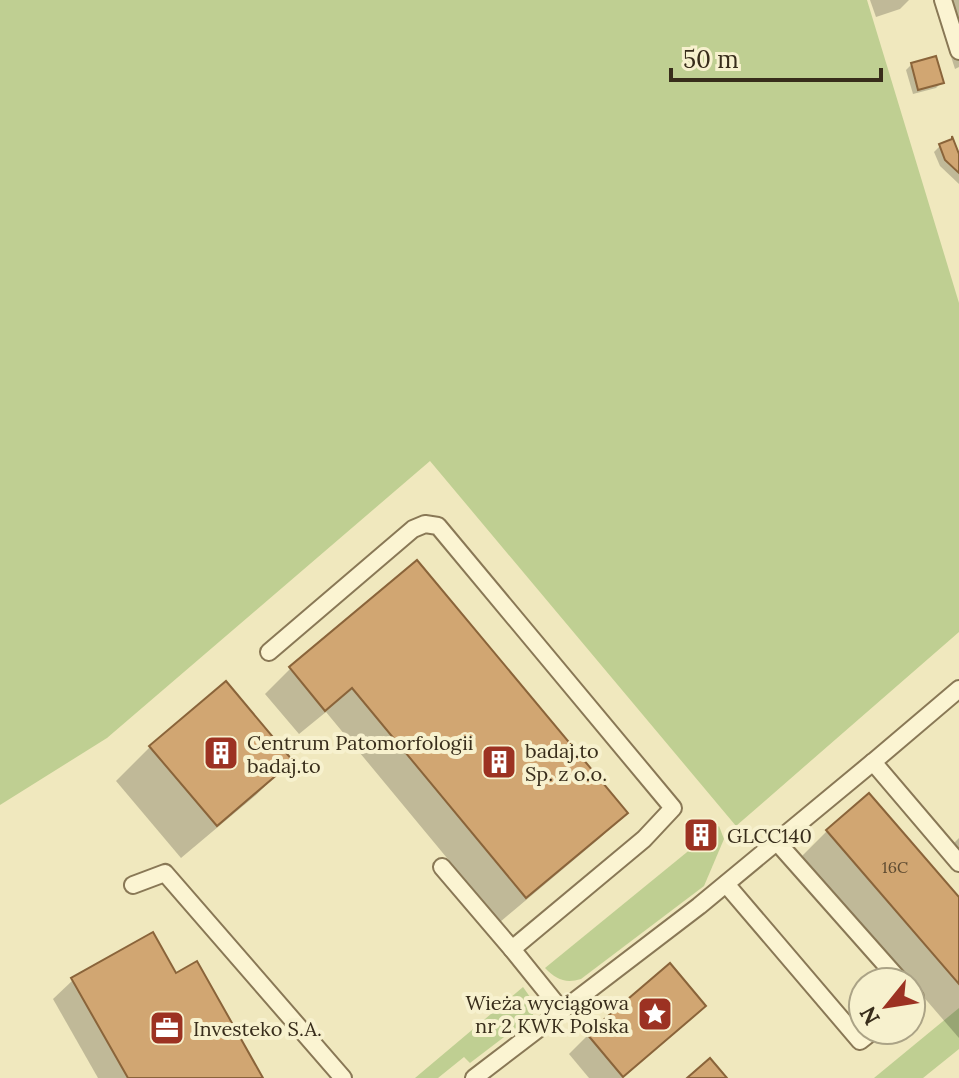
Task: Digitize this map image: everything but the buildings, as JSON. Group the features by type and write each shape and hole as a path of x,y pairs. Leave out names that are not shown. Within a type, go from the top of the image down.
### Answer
{"lane":[{"path":"943,0 959,51"},
{"path":"269,652 413,529 425,524 438,526 594,711 673,808 644,839 512,949"},
{"path":"474,1078 726,884 959,689"},
{"path":"873,762 959,863"},
{"path":"777,842 887,966"},
{"path":"442,867 562,1011"},
{"path":"133,885 165,873 343,1078"},
{"path":"726,884 847,1026"}],"green space":[{"path":"0,0 867,0 959,303 959,632 736,826 430,461 107,738 0,805"},
{"path":"719,826 724,839 704,886 581,979 561,980 545,968"},
{"path":"523,987 535,1004 533,1015 470,1063 464,1057 438,1078 415,1078"},
{"path":"959,1008 959,1049 923,1078 874,1078 913,1046 927,1046 927,1034"}],"place":[{"name":"Centrum Patomorfologii badaj.to","path":"221,753"},
{"name":"badaj.to Sp. z o.o.","path":"499,762"},
{"name":"GLCC140","path":"701,835"},
{"name":"Wieża wyciągowa nr 2 KWK Polska","path":"655,1014"},
{"name":"Investeko S.A.","path":"167,1028"}]}
